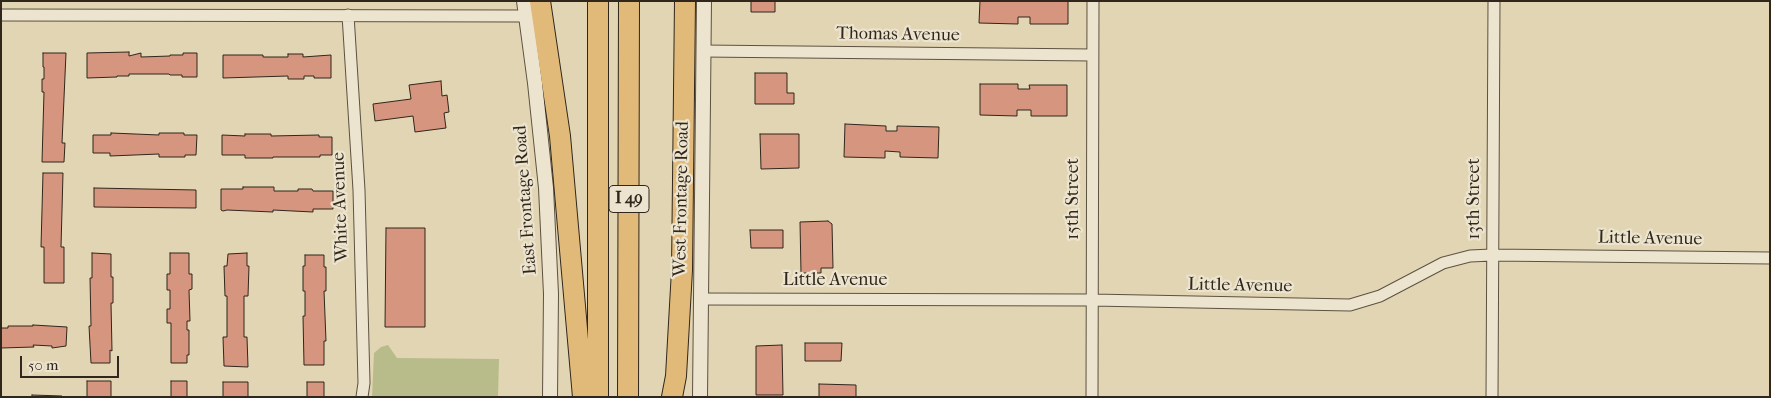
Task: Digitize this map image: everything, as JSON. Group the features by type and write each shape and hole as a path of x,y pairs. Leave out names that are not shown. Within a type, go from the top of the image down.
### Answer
{"highway":[{"path":"540,1 560,136 583,397"},
{"name":"I 49","path":"598,1 598,397"},
{"name":"I 49","path":"628,397 629,1"},
{"path":"672,397 676,376 682,270 685,1"}],"street":[{"name":"East Frontage Road","path":"524,1 538,102 546,188 551,294 550,397"},
{"name":"West Frontage Road","path":"700,397 704,1"},
{"name":"15th Street","path":"1092,397 1093,1"},
{"name":"13th Street","path":"1492,397 1494,1"},
{"path":"1,15 526,16"},
{"name":"White Avenue","path":"348,15 359,190 364,383 362,397"},
{"name":"Thomas Avenue","path":"704,51 1092,55"},
{"name":"Little Avenue","path":"700,300 1092,300 1350,306 1380,296 1443,263 1470,256 1770,258"}],"green space":[{"path":"388,345 397,358 499,359 498,397 372,397 374,353 381,347"}],"building":[{"path":"751,1 775,1 775,12 751,12"},
{"path":"980,1 1068,1 1068,24 1030,24 1030,17 1018,17 1018,24 979,23"},
{"path":"129,52 129,56 141,53 141,57 197,53 197,77 182,77 182,75 169,74 129,74 129,76 87,78 87,53"},
{"path":"43,53 66,53 62,143 65,143 64,162 42,162"},
{"path":"288,54 303,54 303,57 331,55 331,78 304,76 304,79 288,79 288,76 223,78 223,55 288,57"},
{"path":"755,73 787,73 787,93 794,93 794,104 755,104"},
{"path":"441,81 442,96 447,95 449,112 444,113 446,128 415,132 413,116 375,121 373,104 411,99 409,85"},
{"path":"980,84 1018,84 1018,89 1030,89 1029,85 1067,85 1067,116 1031,116 1031,110 1017,110 1017,116 980,115"},
{"path":"845,124 886,126 886,131 897,131 897,126 939,127 938,158 900,157 900,152 885,151 885,158 844,157"},
{"path":"111,133 159,135 159,133 184,133 184,135 197,135 196,155 159,157 159,154 110,156 110,153 93,153 93,135 111,135"},
{"path":"245,134 271,134 271,136 319,135 319,137 332,137 332,155 320,155 320,157 245,158 245,155 222,155 222,135 245,136"},
{"path":"760,134 799,134 799,168 761,169"},
{"path":"43,173 63,173 61,247 64,247 64,283 44,283 44,247 41,247"},
{"path":"243,187 274,187 274,191 312,189 313,191 333,191 333,209 313,209 313,212 221,210 221,189 243,189"},
{"path":"94,188 196,190 196,208 94,207"},
{"path":"828,221 832,224 833,268 821,268 821,273 801,273 800,222"},
{"path":"386,228 425,228 425,327 385,327"},
{"path":"750,230 783,230 783,248 751,248"},
{"path":"92,253 111,254 113,303 111,303 112,351 110,350 110,363 91,363 89,326 91,326 90,278 92,278"},
{"path":"170,253 189,253 189,274 192,274 192,289 189,290 190,321 187,321 189,355 187,355 187,363 171,363 171,323 167,323 167,309 170,309 170,290 167,290 167,274 170,274"},
{"path":"247,253 247,266 249,266 248,296 244,296 244,337 247,337 248,367 224,366 223,337 227,337 227,296 225,296 224,266 227,266 228,254"},
{"path":"305,255 324,255 324,267 326,267 326,291 324,291 326,341 324,341 324,365 304,365 303,316 305,316 305,291 303,291 303,266 305,266"},
{"path":"33,325 67,327 66,346 52,348 52,346 33,345 34,347 1,348 1,328"},
{"path":"805,343 842,343 841,361 805,361"},
{"path":"782,345 783,395 756,395 756,346"},
{"path":"87,381 111,381 111,397 87,397"},
{"path":"171,381 187,381 187,397 171,397"},
{"path":"223,382 248,382 248,397 223,397"},
{"path":"307,382 324,382 324,397 307,397"},
{"path":"819,384 856,385 856,397 819,397"},
{"path":"32,395 62,396 62,397 32,397"}]}
